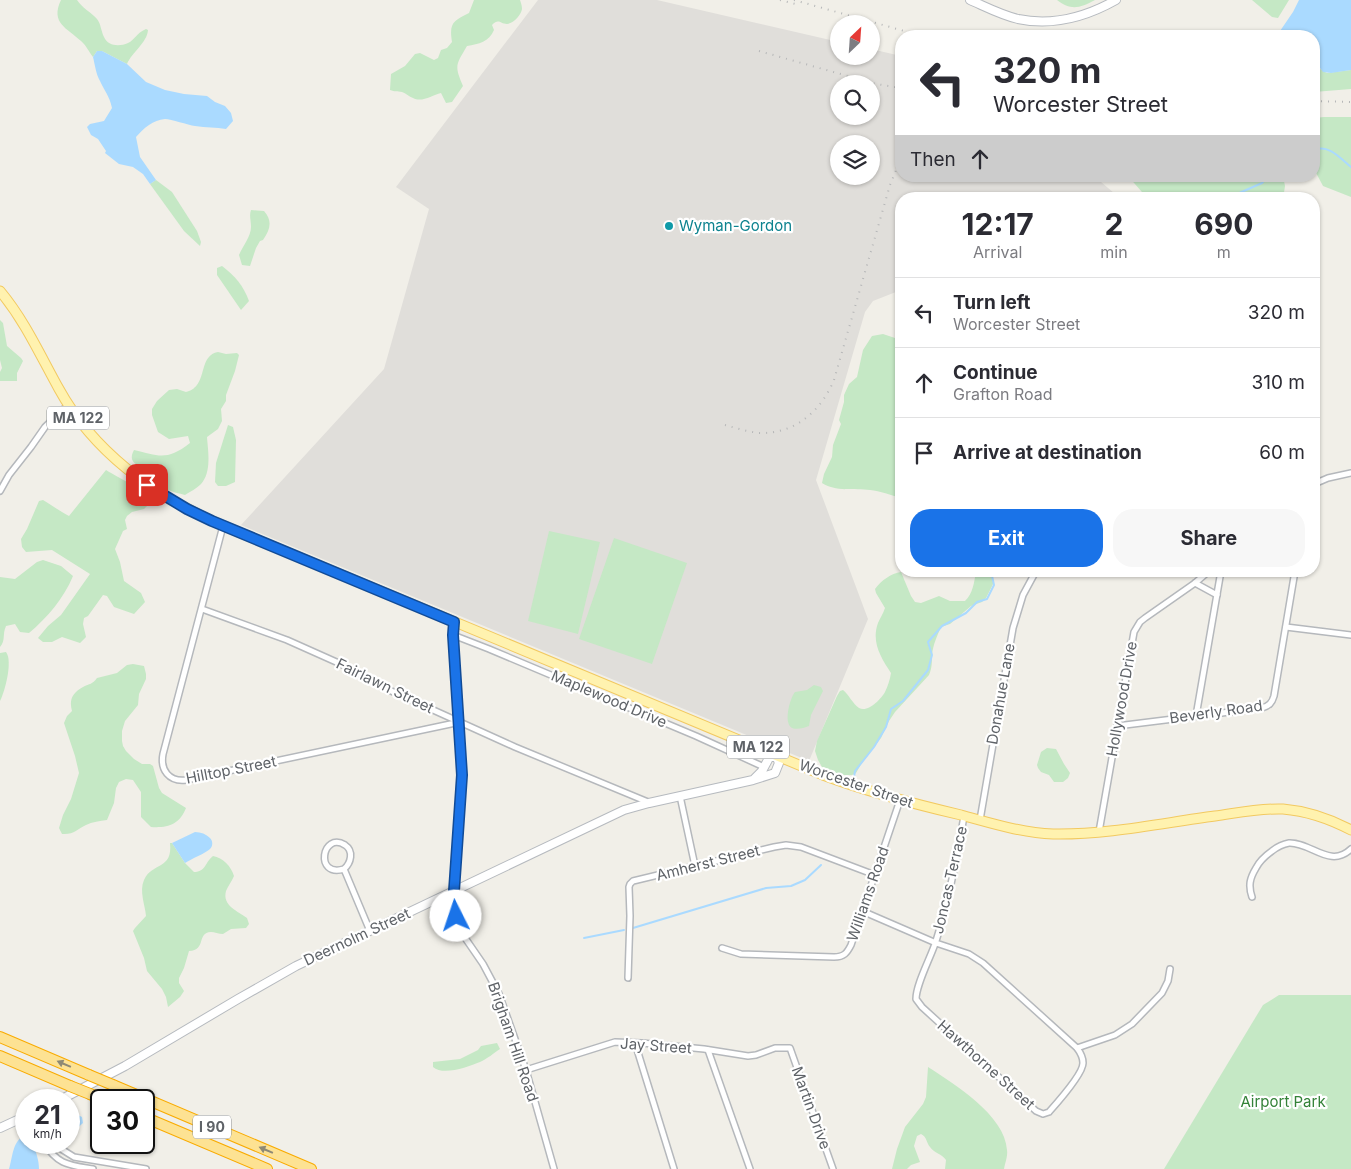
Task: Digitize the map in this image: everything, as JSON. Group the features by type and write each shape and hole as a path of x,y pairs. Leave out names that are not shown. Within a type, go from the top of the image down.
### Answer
{"highway":[{"name":"I 90","path":"0,1037 311,1169"},
{"path":"0,1056 90,1094"},
{"name":"I 90","path":"155,1122 267,1169"}],"main road":[{"name":"MA 122","path":"0,291 22,320 59,391 69,404"},
{"name":"Worcester Street","path":"69,404 98,442 124,467 151,488 194,512 223,526 843,782 900,800 1010,828 1044,833 1100,832 1253,810 1281,809 1323,817 1351,830"}],"street":[{"path":"970,0 1018,19 1048,21 1060,21 1082,16 1116,0"},
{"path":"0,492 44,427 69,404"},
{"path":"1320,481 1351,472"},
{"name":"Hilltop Street","path":"223,526 162,758 167,774 176,780 186,780 460,722"},
{"name":"Donahue Lane","path":"980,820 1013,628 1023,595 1033,577"},
{"name":"Hollywood Drive","path":"1100,832 1132,638 1136,627 1145,618 1202,577"},
{"path":"1196,716 1220,577"},
{"name":"Beverly Road","path":"1117,726 1268,706 1274,696 1294,577"},
{"path":"1195,583 1217,595"},
{"name":"Fairlawn Street","path":"202,609 287,640 343,665 389,690 515,747 649,803"},
{"name":"Brigham Hill Road","path":"454,622 453,635 460,722 462,786 454,891 456,916 459,928 486,968 499,994 526,1070 554,1169"},
{"path":"1286,627 1351,635"},
{"name":"Maplewood Drive","path":"453,635 696,736 764,767"},
{"path":"753,780 769,758 776,755"},
{"name":"Deernolm Street","path":"80,1090 125,1066 296,966 612,815 649,803 753,780 775,773 779,763 776,755"},
{"path":"680,796 695,866"},
{"name":"Williams Road","path":"722,948 741,954 834,958 846,954 851,945 900,800"},
{"name":"Joncas Terrace","path":"936,943 950,895 964,816"},
{"path":"336,843 342,844 349,850 351,859 344,868 336,870 326,864 324,854 331,845 336,843"},
{"path":"1252,897 1249,885 1255,869 1263,857 1279,846 1290,843 1296,844 1333,856 1344,854 1351,849"},
{"name":"Amherst Street","path":"628,978 629,887 633,882 786,845 808,850 875,875"},
{"path":"344,868 370,931"},
{"path":"862,911 936,943 970,954 983,963 1077,1048 1115,1035 1132,1024 1162,993 1168,981 1170,969"},
{"name":"Hawthorne Street","path":"936,943 918,990 917,1002 1038,1112 1043,1114 1049,1112 1080,1072 1083,1062 1077,1048"},
{"name":"Jay Street","path":"526,1070 610,1043 636,1043 752,1056 775,1048 790,1048"},
{"path":"636,1043 674,1169"},
{"name":"Martin Drive","path":"790,1048 833,1169"},
{"path":"708,1050 750,1169"},
{"path":"0,1128 15,1121"},
{"path":"50,1154 68,1165 93,1169"},
{"path":"70,1154 74,1157 146,1169"}],"shaded area":[{"name":"Wyman-Gordon","path":"538,0 657,0 830,40 830,65 880,65 880,51 895,55 895,182 1101,182 1113,192 895,192 895,292 873,301 865,312 816,480 868,619 809,761 241,525 384,369 429,209 396,187"}],"green space":[{"path":"61,0 77,0 97,19 104,37 111,44 121,45 128,43 146,29 148,30 147,35 127,64 102,51 97,51 93,57 83,43 59,20 58,8"},
{"path":"474,0 520,0 522,9 519,16 512,22 507,24 494,23 492,25 494,30 486,40 467,46 460,57 457,69 463,86 452,102 446,103 441,93 420,100 402,92 390,90 391,74 405,66 415,54 420,53 434,60 438,58 441,50 447,48 452,42 451,31 453,23 469,13"},
{"path":"1057,0 1095,0 1085,5 1071,7"},
{"path":"1252,0 1289,0 1278,18 1272,17"},
{"path":"1320,69 1327,73 1351,70 1351,89 1320,92"},
{"path":"1320,117 1351,117 1351,197 1323,186 1320,180"},
{"path":"156,180 172,192 197,231 201,242 200,246 184,231 150,184"},
{"path":"1133,182 1284,182 1285,186 1284,192 1142,192"},
{"path":"251,210 264,211 269,218 270,226 263,240 260,241 256,248 250,266 242,265 239,255 251,230"},
{"path":"222,266 238,281 247,295 249,301 241,310 217,275 217,268"},
{"path":"0,320 3,323 7,346 23,361 17,373 17,381 0,381 2,368 0,360"},
{"path":"883,334 895,338 895,496 864,489 833,488 822,483 832,457 833,445 841,424 839,420 844,395 849,384 857,377 863,350 872,336"},
{"path":"218,352 226,354 237,353 239,355 226,395 226,401 221,409 222,421 218,429 207,437 207,474 201,484 185,495 159,486 147,472 133,461 132,454 134,450 163,456 169,455 190,443 188,436 169,439 158,432 152,415 152,409 157,401 169,390 177,389 186,392 194,388 198,384 208,358"},
{"path":"228,425 233,427 236,440 235,482 226,486 218,486 215,482 216,463"},
{"path":"106,470 142,492 150,503 144,509 132,512 127,516 125,520 127,529 123,531 115,549 124,581 141,593 145,602 134,614 114,607 107,596 103,595 88,616 84,618 83,624 86,637 80,643 62,637 52,642 43,642 38,638 61,615 90,574 52,550 26,552 22,547 21,539 39,501 43,500 69,516"},
{"path":"549,531 600,542 578,634 528,621"},
{"path":"614,538 687,563 652,664 579,639"},
{"path":"43,560 61,566 73,576 65,592 54,607 29,633 20,632 15,624 6,626 3,642 0,647 0,577 15,579 37,562"},
{"path":"895,574 895,577 903,577 915,602 921,603 939,596 950,601 965,601 974,584 975,577 993,577 993,584 982,602 971,606 950,624 941,627 933,648 929,675 895,712 881,738 856,773 844,775 822,767 815,751 817,741 840,691 843,690 859,708 866,709 881,698 889,682 891,673 876,643 876,630 885,608 875,589 886,578"},
{"path":"6,652 9,662 6,683 0,701 0,653"},
{"path":"127,665 144,666 146,679 139,694 138,705 125,721 122,731 123,746 134,759 142,764 153,766 162,793 186,808 176,822 163,827 151,827 141,817 141,792 133,780 126,779 119,782 116,788 114,803 107,820 91,823 72,833 62,834 59,828 79,773 64,723 72,711 72,697 79,689 92,683 97,678 117,673"},
{"path":"814,685 821,687 823,691 811,715 809,726 798,729 792,728 789,725 788,716 789,705 793,695 795,692 807,690"},
{"path":"1047,748 1056,749 1070,773 1063,782 1054,782 1049,775 1041,772 1038,768 1037,765 1041,752"},
{"path":"170,843 172,843 185,863 194,872 203,869 213,856 226,863 234,876 226,891 226,901 247,918 249,924 246,928 231,929 223,934 211,932 204,935 198,948 189,951 179,978 179,983 184,991 168,1007 162,989 147,971 133,931 146,916 142,893 144,880 152,870 168,858"},
{"name":"Airport Park","path":"1279,995 1351,995 1351,1169 1164,1169 1263,1005"},
{"path":"497,1043 500,1049 475,1064 449,1071 437,1070 433,1067 433,1062 460,1059 478,1050 481,1046"},
{"path":"928,1067 976,1102 997,1125 1004,1137 1007,1150 1004,1169 945,1169 946,1160 932,1149 921,1134 917,1136 914,1146 920,1162 911,1165 907,1169 892,1169 905,1127 923,1104 926,1097"}],"water":[{"path":"1299,0 1351,0 1351,70 1331,73 1323,72 1320,68 1320,30 1281,30"},
{"path":"97,51 102,51 127,64 146,82 165,90 207,96 225,106 231,113 233,121 226,129 195,126 165,119 157,121 146,128 136,137 140,157 156,180 150,184 143,174 133,167 119,164 105,153 106,151 98,139 91,135 87,127 90,124 104,121 112,108 99,78 93,57"},
{"path":"195,832 208,837 212,841 212,846 185,863 172,843"},
{"path":"80,1116 82,1117 83,1123 80,1126"},
{"path":"15,1147 15,1154 36,1154 39,1169 9,1169"}],"waterway":[{"path":"1320,149 1329,150 1351,167"},
{"path":"1242,192 1263,182"},
{"path":"854,777 855,771 874,747 886,727 891,709 903,701 928,670 932,655 928,642 942,626 966,613 977,602 987,599 994,585 992,577"},
{"path":"633,928 766,888 791,886 805,880 821,865"},
{"path":"584,938 624,930"}],"railway":[{"path":"780,0 799,5"},
{"path":"794,0 901,30"},
{"path":"759,51 876,84 895,87"},
{"path":"1320,101 1351,102"},
{"path":"725,425 760,433 773,432 795,425 814,411 822,402 834,380 895,173"}],"place":[{"name":"Wyman-Gordon","path":"669,226"}],"route":[{"path":"147,485 187,509 212,521 454,622 453,635 462,775 454,891 456,916"}]}
